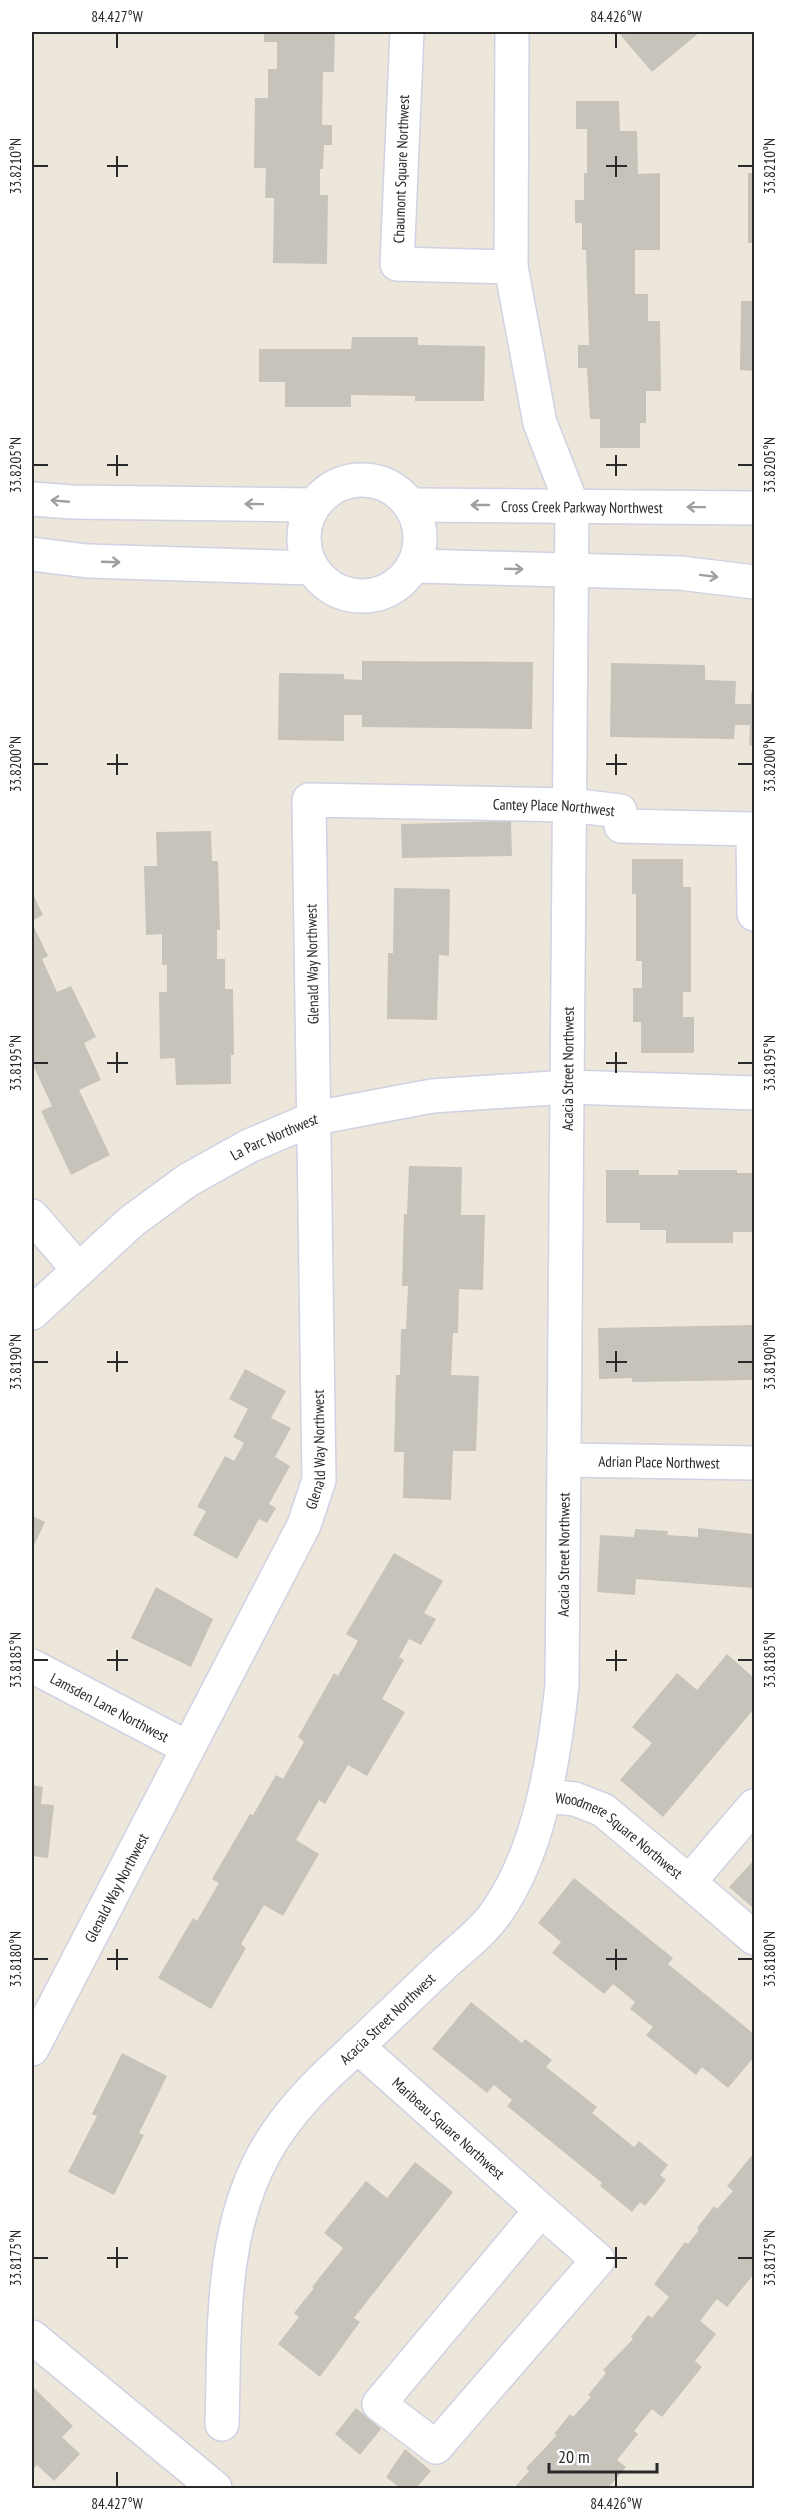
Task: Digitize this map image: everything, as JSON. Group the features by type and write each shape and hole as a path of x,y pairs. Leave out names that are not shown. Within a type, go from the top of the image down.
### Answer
{"street":[{"name":"Chaumont Square Northwest","path":"407,32 397,264 512,267"},
{"path":"512,32 512,267 540,423 572,505 572,571"},
{"path":"32,499 72,502 303,505 334,486 362,479 390,486 411,505 421,533 414,566 389,590 361,597 332,589 301,568 87,561 32,554"},
{"path":"301,568 303,505"},
{"name":"Cross Creek Parkway Northwest","path":"411,505 754,508"},
{"path":"414,566 680,573 754,582"},
{"name":"Acacia Street Northwest","path":"222,2424 227,2272 244,2199 264,2154 288,2117 315,2085 495,1915 519,1874 545,1796 556,1741 562,1685 572,571"},
{"name":"Glenald Way Northwest","path":"32,2049 304,1525 319,1480 309,800 326,800"},
{"name":"Cantey Place Northwest","path":"326,800 570,805 620,811 621,826 753,829 754,914"},
{"path":"568,1087 754,1093"},
{"name":"La Parc Northwest","path":"32,1313 132,1221 188,1180 249,1146 315,1118 432,1096 568,1087"},
{"path":"32,1216 78,1269"},
{"name":"Adrian Place Northwest","path":"565,1460 754,1462"},
{"name":"Lamsden Lane Northwest","path":"32,1666 188,1748"},
{"name":"Woodmere Square Northwest","path":"545,1796 575,1799 603,1810 754,1938"},
{"path":"689,1882 754,1806"},
{"name":"Maribeau Square Northwest","path":"357,2046 598,2260 436,2447 379,2404 541,2210"},
{"path":"32,2337 215,2488"}],"building":[{"path":"264,32 335,32 334,72 323,72 322,125 332,125 332,145 324,145 323,169 320,169 320,195 328,195 327,264 273,263 274,198 265,198 266,168 254,168 255,98 268,98 268,69 277,69 277,42 264,42"},
{"path":"618,32 700,32 652,72"},
{"path":"576,101 619,101 620,131 637,131 638,174 660,173 660,250 635,250 635,294 648,294 648,321 660,321 661,391 646,391 646,423 640,423 640,448 600,448 600,419 590,419 587,368 578,368 578,345 589,345 586,250 582,250 582,223 575,223 575,200 584,200 584,173 587,173 587,129 576,129"},
{"path":"748,173 754,173 754,243 748,243"},
{"path":"741,301 754,301 754,371 740,370"},
{"path":"352,337 418,337 418,345 485,346 484,401 415,401 415,396 351,395 351,407 285,407 285,382 259,382 259,349 351,349"},
{"path":"362,661 533,662 532,729 362,727 362,715 344,715 344,741 278,740 279,673 344,674 344,679 362,680"},
{"path":"611,663 705,665 705,680 736,681 735,704 751,704 751,692 754,692 754,746 749,745 750,725 735,725 734,739 610,737"},
{"path":"511,821 512,856 402,858 401,824"},
{"path":"211,831 212,861 218,861 220,930 217,930 217,959 225,959 225,989 233,989 234,1055 231,1055 231,1084 176,1085 175,1058 160,1059 159,992 167,992 167,965 162,965 162,934 146,935 144,866 157,866 156,832"},
{"path":"632,859 683,859 683,887 691,887 691,992 683,992 683,1017 694,1017 694,1053 641,1053 641,1022 633,1022 633,988 642,988 642,961 636,961 636,894 632,894"},
{"path":"394,888 450,889 449,956 439,955 437,1020 387,1019 388,953 393,953"},
{"path":"32,892 43,915 32,921"},
{"path":"32,923 48,956 42,959 57,992 71,986 96,1037 84,1043 101,1080 79,1090 110,1155 71,1175 41,1111 52,1106 32,1063"},
{"path":"409,1166 462,1167 461,1215 485,1215 483,1290 459,1289 458,1333 453,1333 451,1375 479,1376 476,1451 453,1451 451,1500 403,1498 404,1452 394,1452 396,1375 400,1375 401,1329 406,1329 408,1286 402,1286 404,1214 407,1214"},
{"path":"606,1170 639,1170 639,1175 678,1175 678,1170 737,1170 737,1173 754,1173 754,1232 733,1232 733,1243 666,1243 666,1230 640,1230 640,1223 606,1223"},
{"path":"754,1325 754,1380 632,1382 632,1378 599,1379 598,1328"},
{"path":"245,1369 286,1391 271,1418 291,1428 275,1457 290,1466 269,1504 276,1508 267,1523 259,1519 237,1559 193,1535 206,1511 197,1507 225,1456 234,1461 244,1443 233,1437 248,1409 229,1399"},
{"path":"32,1516 45,1522 32,1550"},
{"path":"698,1528 754,1534 754,1588 636,1579 635,1595 597,1592 600,1535 634,1537 635,1529 668,1531 667,1535 698,1537"},
{"path":"394,1553 443,1581 424,1613 436,1619 421,1645 409,1639 399,1657 404,1660 382,1699 405,1712 367,1776 348,1765 325,1804 319,1800 296,1840 319,1854 283,1916 264,1905 241,1944 246,1948 211,2009 158,1978 193,1918 197,1921 219,1883 212,1879 250,1814 253,1815 276,1775 283,1779 304,1742 298,1737 334,1673 338,1676 358,1641 346,1634"},
{"path":"156,1587 213,1619 191,1667 131,1638"},
{"path":"727,1654 754,1678 754,1709 663,1817 620,1780 652,1743 632,1727 677,1673 697,1690"},
{"path":"32,1785 43,1787 41,1804 54,1805 48,1858 32,1856"},
{"path":"753,1861 754,1863 754,1909 729,1887"},
{"path":"574,1878 673,1958 668,1964 754,2034 754,2057 728,2088 702,2067 696,2075 646,2035 653,2027 630,2009 635,2002 613,1984 604,1994 552,1953 561,1942 538,1923"},
{"path":"471,2002 522,2043 525,2039 552,2060 546,2067 597,2107 592,2113 634,2147 639,2141 668,2165 660,2175 666,2180 645,2206 640,2202 632,2212 600,2186 602,2183 507,2106 512,2100 494,2085 487,2093 432,2049"},
{"path":"122,2053 167,2076 139,2133 144,2135 114,2195 68,2172 97,2116 92,2114"},
{"path":"753,2154 754,2274 727,2307 717,2299 700,2321 716,2334 695,2361 702,2367 662,2417 652,2409 634,2431 638,2434 617,2460 626,2467 608,2488 514,2488 529,2471 526,2468 557,2435 554,2434 570,2414 573,2417 591,2397 588,2395 606,2373 603,2370 633,2339 631,2337 648,2315 652,2318 669,2297 654,2284 685,2242 688,2244 699,2230 697,2228 714,2206 717,2209 733,2191 727,2186"},
{"path":"415,2162 453,2192 354,2318 360,2322 320,2377 278,2344 299,2317 294,2313 343,2248 324,2233 366,2181 387,2198"},
{"path":"32,2386 73,2426 62,2437 80,2454 54,2481 37,2465 32,2471"},
{"path":"356,2408 381,2429 360,2455 335,2434"},
{"path":"405,2449 431,2471 416,2488 400,2488 386,2477"}]}
